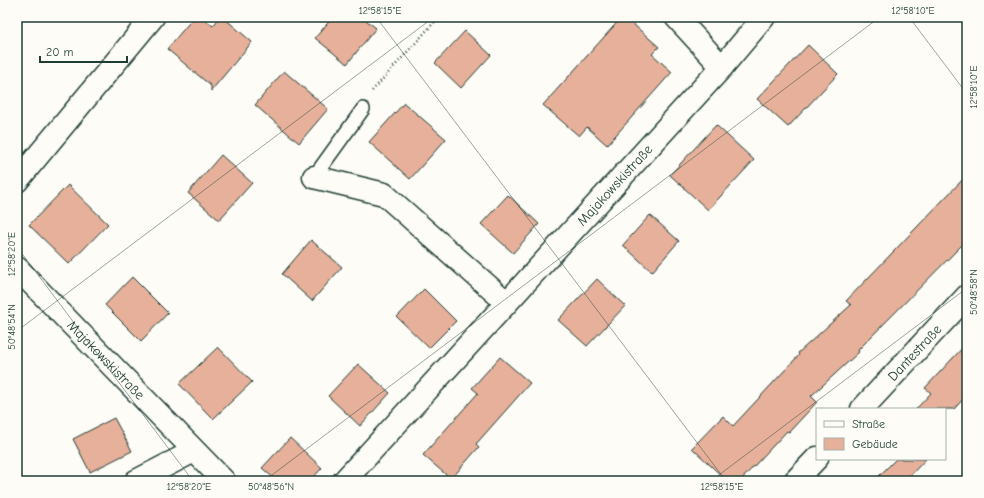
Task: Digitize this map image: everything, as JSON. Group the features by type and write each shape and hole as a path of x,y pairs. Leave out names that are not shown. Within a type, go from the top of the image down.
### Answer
{"street":[{"path":"17,181 153,17"},
{"path":"676,17 722,67"},
{"name":"Majakowskistraße","path":"344,481 722,67 764,17"},
{"path":"314,177 384,194 506,302"},
{"name":"Majakowskistraße","path":"17,268 224,481"},
{"name":"Dantestraße","path":"863,408 967,296"},
{"path":"136,481 194,451"},
{"path":"795,481 816,459"}],"lane":[{"path":"314,177 363,109"}],"path":[{"path":"363,109 362,104 438,17"}],"building":[{"path":"194,17 202,17 213,26 220,17 223,17 252,42 211,91 211,86 167,49"},
{"path":"333,17 362,17 376,28 347,64 315,38"},
{"path":"622,17 625,17 659,47 652,54 672,72 607,145 587,127 579,136 543,105"},
{"path":"465,31 491,55 461,88 435,63"},
{"path":"808,45 838,74 788,127 757,99"},
{"path":"284,71 328,109 299,143 255,105"},
{"path":"404,103 446,139 410,179 369,142"},
{"path":"716,125 754,160 708,210 670,175"},
{"path":"221,155 252,183 219,220 188,193"},
{"path":"967,175 967,240 858,350 859,352 811,396 817,402 789,432 787,431 740,481 727,481 692,448 723,416 733,426 799,355 798,353 851,305 846,301"},
{"path":"68,185 108,224 69,264 29,225"},
{"path":"508,195 539,224 513,253 481,224"},
{"path":"650,215 679,241 652,272 623,245"},
{"path":"311,240 342,267 312,301 282,274"},
{"path":"132,277 168,313 141,341 105,305"},
{"path":"597,279 625,306 587,346 558,320"},
{"path":"424,289 456,321 429,348 397,317"},
{"path":"967,343 967,395 954,409 917,408 931,393 925,388"},
{"path":"218,347 252,382 213,419 179,384"},
{"path":"500,357 530,383 476,444 479,447 451,479 423,455 478,393 472,388"},
{"path":"358,364 390,393 360,426 328,396"},
{"path":"114,418 132,451 90,472 73,439"},
{"path":"290,438 322,468 310,481 277,481 262,468"},
{"path":"895,460 925,460 905,481 874,481"}]}
